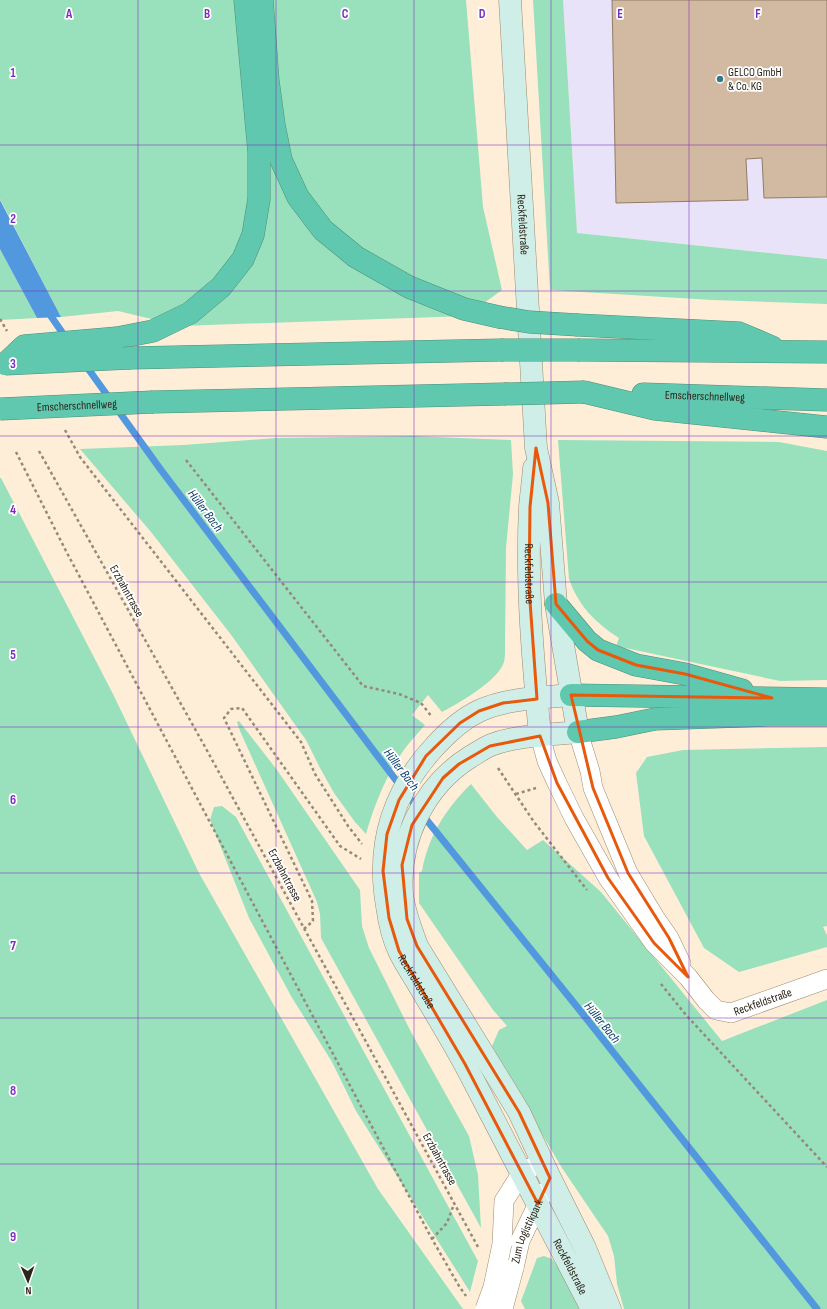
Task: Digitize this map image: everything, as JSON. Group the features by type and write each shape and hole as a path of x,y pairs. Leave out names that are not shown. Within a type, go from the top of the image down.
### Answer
{"highway":[{"path":"2,365 24,346 117,338 153,331 190,313 221,288 243,259 253,235 259,200 259,152 245,0"},
{"path":"262,0 268,81 274,125 281,160 298,197 323,230 356,257 409,287 464,309 499,317 529,322 739,333 783,351"},
{"path":"2,365 130,358 501,350 827,352"},
{"path":"584,392 655,409 827,426"},
{"name":"Emscherschnellweg","path":"0,409 153,402 584,392 827,400"},
{"path":"556,604 587,641 598,650 636,665 685,674 772,698"},
{"path":"571,695 827,699"},
{"path":"578,732 616,727 656,719 769,715 827,715"}],"street":[{"name":"Reckfeldstraße","path":"510,0 536,448 548,503 556,604 571,695 578,732 590,771 593,788 628,873 669,938 688,977"},
{"name":"Reckfeldstraße","path":"536,448 530,507 529,587 532,648 540,736 547,761 574,818 608,878 654,943 688,977 716,1010 731,1013 827,979"},
{"name":"Reckfeldstraße","path":"571,695 503,703 479,711 460,722 446,734 426,756 410,778 399,800 387,834 383,872 384,890 389,918 399,951 465,1064 592,1309"},
{"name":"Reckfeldstraße","path":"578,732 513,739 490,746 459,764 443,778 423,805 412,825 402,865 402,894 407,919 417,946 519,1112 546,1170 586,1248 610,1309"},
{"name":"Zum Logistikpark","path":"485,1309 493,1287 502,1244 504,1200 521,1174 546,1170 538,1204 520,1241 503,1309"}],"path":[{"path":"0,319 8,333"},
{"path":"64,430 80,457 301,742 314,774 348,826"},
{"name":"Erzbahntrasse","path":"38,451 204,745 481,1253"},
{"path":"16,452 70,558 432,1239 459,1286"},
{"path":"186,460 363,686 399,694 421,703"},
{"path":"304,929 313,921 312,901 224,718 231,709 242,708 340,846 383,872"},
{"path":"516,794 539,788"},
{"path":"432,1239 446,1223 455,1204"}],"highlighted area":[{"path":"536,448 548,503 556,604 587,641 598,650 636,665 685,674 772,698 571,695 593,788 628,873 669,938 688,977 654,943 608,878 557,783 540,736 490,746 459,764 443,778 412,825 402,865 407,919 417,946 519,1112 550,1178 538,1204 465,1064 399,951 389,918 383,871 387,834 399,800 426,756 460,723 479,711 503,703 537,699 529,587 530,507"}],"shaded area":[{"name":"GELCO GmbH & Co. KG","path":"563,0 827,0 827,259 577,233"}],"green space":[{"path":"0,0 466,0 483,207 502,290 466,316 181,326 118,311 61,317 0,199"},
{"path":"533,0 563,0 577,233 827,259 827,304 712,300 550,290"},
{"path":"0,249 1,251 37,318 0,320"},
{"path":"412,436 511,440 513,474 506,548 505,659 494,677 477,691 458,703 442,712 428,695 412,715 425,725 406,747 387,778 373,811 366,834 355,822 334,793 306,740 232,636 151,532 80,449 183,445 276,438"},
{"path":"558,440 779,442 827,451 827,680 780,681 616,646 619,638 602,626 588,613 577,597 569,579"},
{"path":"0,478 113,694 199,873 378,1189 463,1309 0,1309"},
{"path":"239,721 277,770 360,890 362,926 369,948 411,1032 469,1136 478,1175 481,1228 321,938 320,914 317,902 240,731 237,722"},
{"path":"827,747 827,926 823,927 827,935 827,947 739,972 704,948 644,836 636,773 647,757 683,750"},
{"path":"471,784 497,817 527,850 543,840 601,892 722,1041 827,1000 827,1309 624,1309 617,1284 614,1256 608,1236 562,1168 499,1061 492,1046 499,1030 507,1026 493,1010 419,903 419,873 422,871 429,846 446,813"},
{"path":"222,806 236,817 478,1261 470,1292 356,1111 332,1062 291,996 249,918 210,820 214,807"},
{"path":"544,1256 552,1259 561,1271 582,1309 525,1309 521,1301 537,1258"}],"water":[{"path":"0,200 61,317 37,318 1,251"}],"building":[{"name":"GELCO GmbH & Co. KG","path":"612,0 827,0 827,197 764,198 762,158 746,159 748,200 616,203"}],"waterway":[{"name":"Hüller Bach","path":"46,309 66,338"},
{"name":"Hüller Bach","path":"84,363 161,470 417,808 817,1309"}],"place":[{"name":"GELCO GmbH & Co. KG","path":"720,79"}]}
